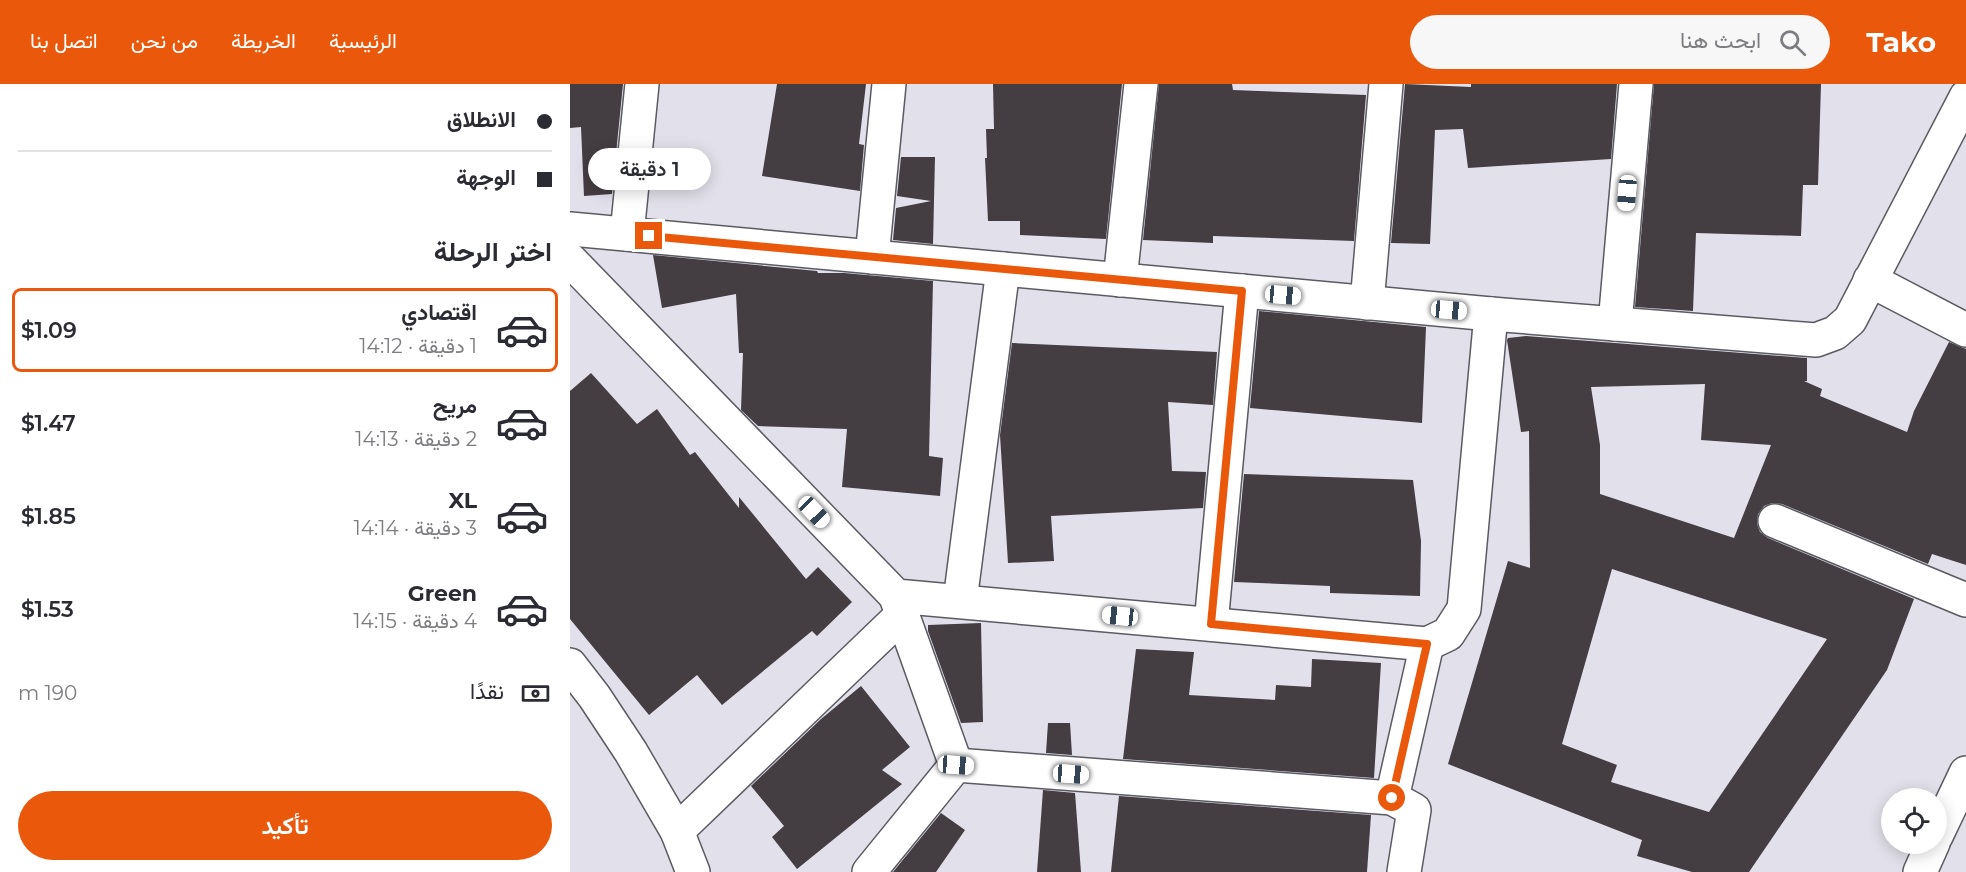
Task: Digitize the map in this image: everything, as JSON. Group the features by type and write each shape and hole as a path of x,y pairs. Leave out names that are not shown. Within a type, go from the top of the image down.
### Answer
{"street":[{"path":"627,234 642,84"},
{"path":"872,257 889,84"},
{"path":"1120,280 1141,84"},
{"path":"1367,303 1386,84"},
{"path":"1615,324 1636,84"},
{"path":"570,229 1367,303 1816,340 1835,333 1850,320 1966,97"},
{"path":"570,260 899,605 956,765"},
{"path":"960,601 1003,269"},
{"path":"1870,280 1966,330"},
{"path":"1211,624 1242,291"},
{"path":"677,831 899,605 960,601 1427,644 1448,634 1464,609 1491,314"},
{"path":"1775,521 1966,600"},
{"path":"1392,798 1427,644"},
{"path":"570,665 594,696 631,752 677,831 693,872"},
{"path":"956,765 1392,798 1414,810 1404,872"},
{"path":"869,872 956,765"},
{"path":"1947,814 1964,780"},
{"path":"1920,872 1928,854"}],"building":[{"path":"570,84 623,84 612,194 584,196 581,127 570,128"},
{"path":"777,84 866,84 859,144 864,145 860,191 762,176"},
{"path":"993,84 1122,84 1106,239 1020,235 1020,221 988,221 986,129 994,129"},
{"path":"1159,84 1232,84 1233,90 1366,95 1354,241 1213,236 1213,243 1143,240"},
{"path":"1405,84 1471,87 1471,84 1617,84 1611,159 1468,168 1463,129 1435,130 1430,244 1391,243"},
{"path":"1654,84 1821,84 1818,185 1803,185 1801,236 1696,233 1693,311 1635,307"},
{"path":"901,157 935,157 933,244 893,240 896,208 931,201 897,196"},
{"path":"653,255 817,271 818,273 844,273 933,281 929,456 943,458 940,496 842,487 847,429 758,426 741,410 743,353 739,353 736,294 662,308"},
{"path":"1259,311 1426,327 1422,423 1250,408"},
{"path":"1526,336 1807,358 1807,381 1804,381 1822,389 1820,396 1907,432 1914,411 1949,342 1966,349 1966,565 1932,554 1928,564 1782,504 1772,503 1764,506 1758,514 1757,524 1760,532 1768,538 1914,599 1887,670 1749,872 1692,872 1637,856 1642,840 1448,764 1508,561 1530,568 1529,431 1521,432 1508,338","holes":["1705,384 1701,440 1771,445 1734,538 1600,494 1600,445 1591,387","1612,569 1827,639 1709,812 1611,782 1617,765 1562,744"]},
{"path":"1012,343 1217,352 1213,405 1168,402 1172,471 1206,472 1203,508 1051,516 1054,561 1008,563 1000,435"},
{"path":"591,373 637,424 657,409 690,455 695,452 739,508 739,497 806,579 818,567 852,602 817,636 812,631 722,705 697,675 649,715 570,619 570,391"},
{"path":"1244,474 1413,480 1421,541 1420,596 1330,593 1330,586 1234,582"},
{"path":"981,623 983,722 961,723 928,631 928,625"},
{"path":"1136,649 1194,652 1189,695 1275,700 1276,685 1311,687 1312,659 1381,663 1374,778 1123,759"},
{"path":"861,686 910,747 882,770 902,784 797,869 772,837 784,826 751,786 821,719"},
{"path":"1048,723 1070,723 1072,755 1046,753"},
{"path":"1043,790 1075,793 1081,872 1037,872"},
{"path":"1119,796 1371,815 1367,872 1111,872"},
{"path":"941,813 965,830 936,872 893,872"}],"route":[{"path":"649,236 1242,291 1211,624 1427,644 1392,798"}]}
